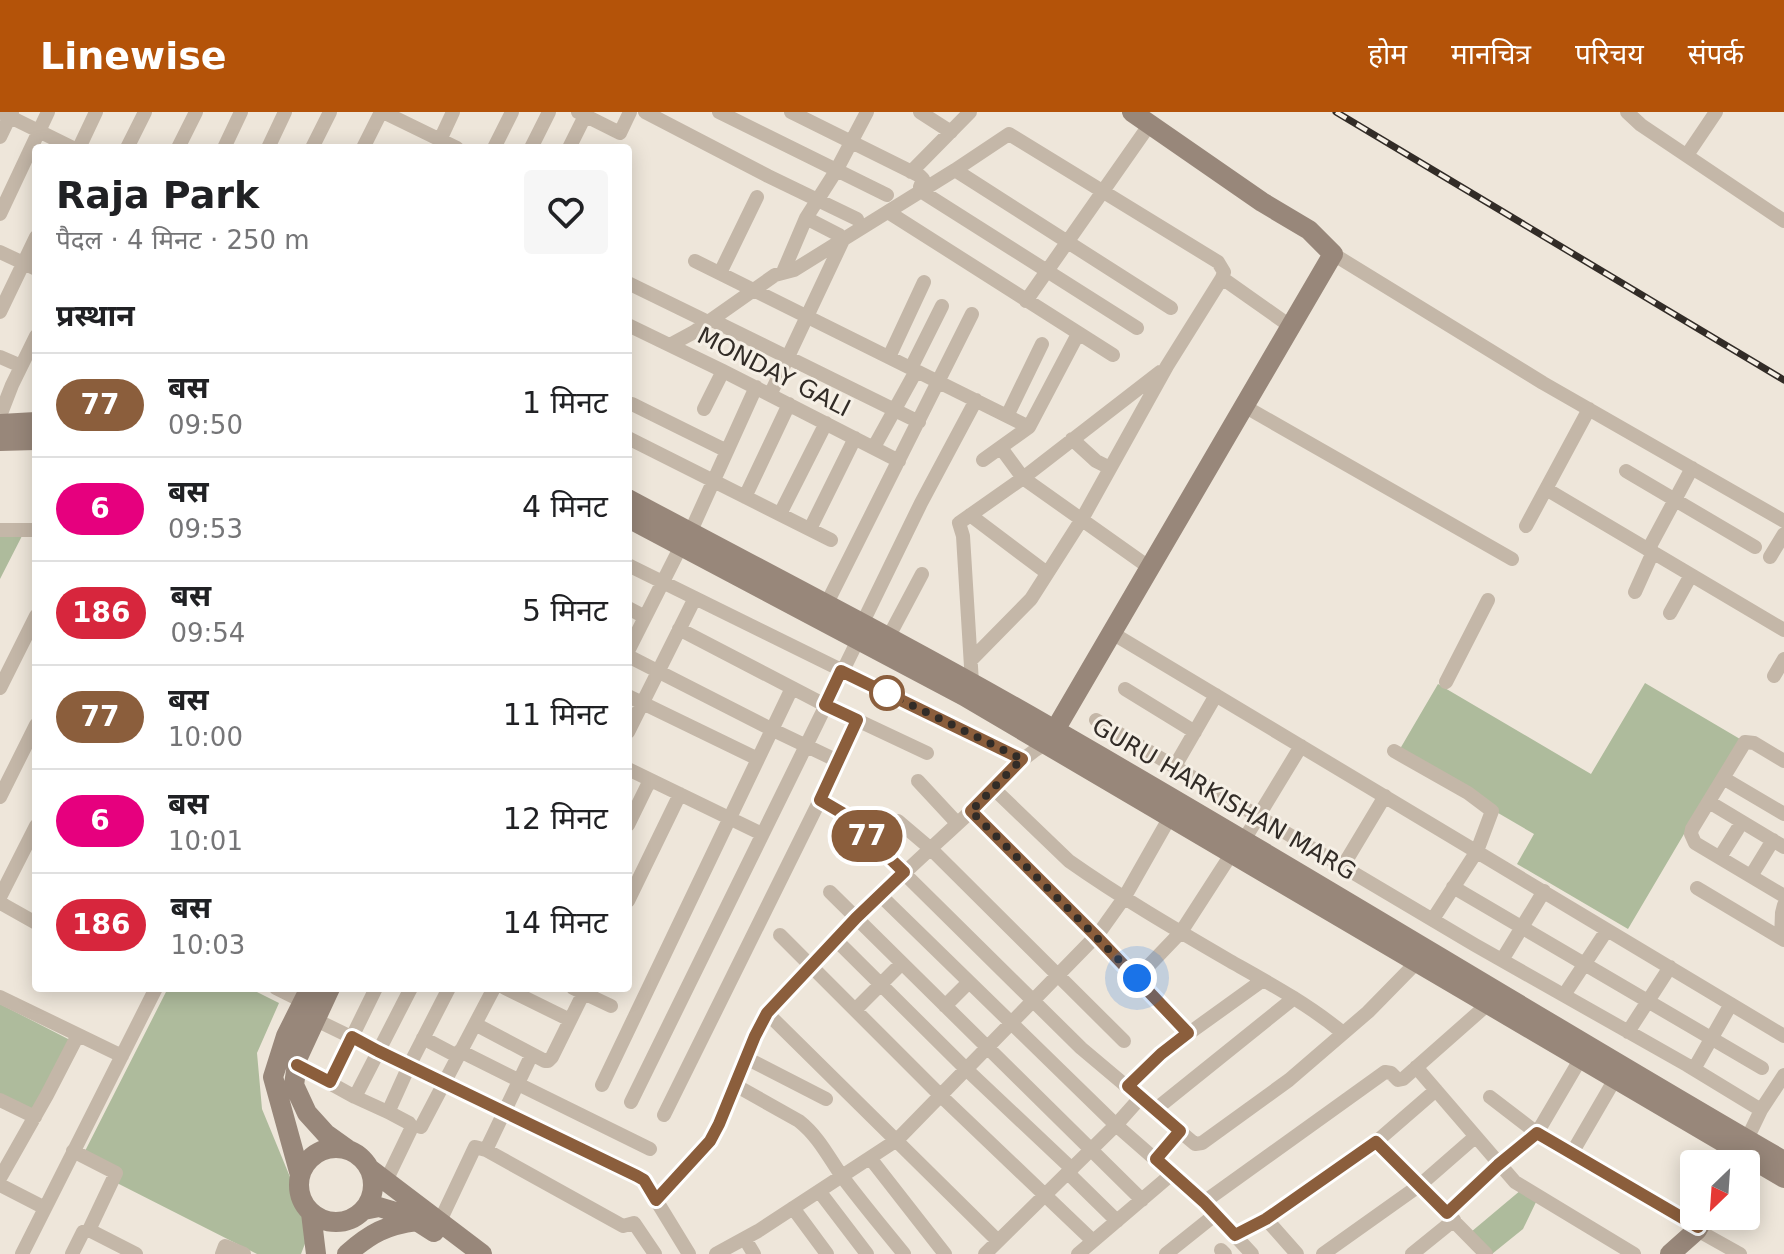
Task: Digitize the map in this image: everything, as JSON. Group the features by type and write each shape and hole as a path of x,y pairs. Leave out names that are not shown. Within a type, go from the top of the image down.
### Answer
{"main road":[{"path":"1052,738 1333,254 1309,230 1262,202 1132,112"},
{"path":"0,424 32,422"},
{"path":"0,441 32,440"},
{"name":"GURU HARKISHAN MARG","path":"632,502 686,540 860,632 964,696 1052,738 1238,847 1738,1150"},
{"name":"GURU HARKISHAN MARG","path":"632,522 686,540 826,605 860,632 888,638 972,683 1170,817 1238,847 1417,962 1738,1150"},
{"path":"328,992 298,1057 294,1085 307,1113 326,1134 347,1149"},
{"path":"300,1175 273,1077 286,1036 307,995"},
{"path":"316,1254 311,1213 298,1185 305,1164 313,1155 335,1147 357,1153 378,1175 482,1254"},
{"name":"GURU HARKISHAN MARG","path":"1760,1156 1784,1161"},
{"name":"GURU HARKISHAN MARG","path":"1760,1163 1784,1178"},
{"path":"345,1254 358,1215 370,1201 374,1190 373,1179 378,1175"},
{"path":"311,1213 320,1219 342,1222 379,1207 409,1216 462,1254"},
{"path":"345,1254 365,1238 394,1224 417,1221"},
{"path":"1670,1254 1694,1230"}],"street":[{"path":"33,144 48,112"},
{"path":"81,144 96,112"},
{"path":"129,144 145,112"},
{"path":"180,144 196,112"},
{"path":"226,144 241,112"},
{"path":"270,144 285,112"},
{"path":"314,144 330,112"},
{"path":"365,144 382,112 448,144"},
{"path":"440,140 453,112"},
{"path":"496,144 512,112"},
{"path":"533,144 549,112"},
{"path":"571,144 582,114 620,133 630,112"},
{"path":"645,112 857,219"},
{"path":"719,112 887,195"},
{"path":"791,112 922,178 920,187 923,192 1137,328"},
{"path":"783,272 806,218 836,171 867,112"},
{"path":"920,112 951,132"},
{"path":"911,172 970,112"},
{"path":"1627,112 1641,125 1784,221"},
{"path":"1687,155 1716,112"},
{"path":"0,137 7,114 65,144"},
{"path":"1026,301 1150,124"},
{"path":"670,345 783,272 794,270 923,192 1009,134 1218,262 1224,272 1222,278 1167,366 1082,519 1031,599 972,659"},
{"path":"0,214 32,146"},
{"path":"955,170 1171,308"},
{"path":"720,273 757,197"},
{"path":"888,212 1113,355"},
{"path":"806,218 843,239"},
{"path":"770,395 843,239"},
{"path":"0,252 30,266 0,312"},
{"path":"1333,254 1589,409 1784,521"},
{"path":"695,261 1029,427"},
{"path":"1222,278 1290,326"},
{"path":"889,357 924,282"},
{"path":"632,285 919,422"},
{"path":"874,447 895,410 942,306"},
{"path":"826,605 972,314"},
{"name":"MONDAY GALI","path":"632,327 899,461"},
{"path":"983,460 1029,427 1078,334"},
{"path":"0,416 32,344"},
{"path":"1007,416 1042,344"},
{"path":"0,357 21,366"},
{"path":"972,683 963,536 959,523 1023,478 1167,366"},
{"path":"704,409 723,371"},
{"path":"632,645 686,540 756,387"},
{"path":"631,1102 921,503 976,400"},
{"path":"632,404 727,451"},
{"path":"745,497 789,404"},
{"path":"1244,406 1512,559"},
{"path":"1526,526 1589,409"},
{"path":"780,514 826,423"},
{"path":"810,529 855,438"},
{"path":"1072,439 1096,461 1110,468"},
{"path":"632,440 831,540"},
{"path":"1001,448 1023,478 1150,568"},
{"path":"1635,592 1674,499 1692,468"},
{"path":"1626,471 1755,547"},
{"path":"1546,489 1784,630"},
{"path":"970,515 1047,573"},
{"path":"0,530 32,530"},
{"path":"1770,557 1784,534"},
{"path":"632,567 1022,759"},
{"path":"888,638 922,574"},
{"path":"1670,613 1691,575"},
{"path":"632,724 695,598"},
{"path":"1446,682 1488,600"},
{"path":"632,610 645,617"},
{"path":"0,688 6,660 32,622"},
{"path":"679,629 825,705 927,753"},
{"path":"1112,633 1784,1036"},
{"path":"632,656 838,761"},
{"path":"1774,676 1784,659"},
{"path":"602,1085 792,688"},
{"path":"1125,689 1195,732"},
{"path":"1175,766 1216,695"},
{"path":"632,698 758,759"},
{"path":"664,1115 857,720"},
{"path":"1096,720 1761,1110"},
{"path":"0,797 32,733"},
{"path":"656,1200 710,1141 767,1013 856,918 1022,759 1052,738"},
{"path":"1784,761 1754,743 1745,742 1691,834 1695,843 1784,896"},
{"path":"1137,978 1181,932 1259,816 1301,746"},
{"path":"1394,751 1468,793 1492,811 1477,851 1433,919"},
{"path":"632,771 762,834"},
{"path":"1723,778 1784,814"},
{"path":"632,817 650,780"},
{"path":"918,781 957,823"},
{"path":"994,789 1069,861 1124,898 1312,1009 1343,1033"},
{"path":"632,893 680,794"},
{"path":"1343,866 1385,796"},
{"path":"820,800 844,814 1081,1048 1195,1144 1202,1143 1289,1080 1368,1012 1417,962"},
{"path":"1709,802 1778,843 1751,876"},
{"path":"971,811 1188,1033"},
{"path":"716,1254 745,1239 897,1140 1096,936 1124,898 1170,817"},
{"path":"898,821 931,849 1124,1041"},
{"path":"1720,857 1742,822"},
{"path":"32,834 0,901 32,917"},
{"path":"1453,887 1762,1068"},
{"path":"1697,888 1782,939"},
{"path":"1502,960 1544,891"},
{"path":"830,892 1142,1200"},
{"path":"880,895 1116,1125 1204,1202 1252,1254"},
{"path":"1782,939 1784,905"},
{"path":"1564,995 1607,930"},
{"path":"780,935 941,1096 1093,1241"},
{"path":"836,940 1117,1221"},
{"path":"855,1010 902,963"},
{"path":"1628,1032 1670,967"},
{"path":"1128,1086 1161,1054 1263,980"},
{"path":"945,1006 968,983"},
{"path":"22,1254 154,992"},
{"path":"330,1082 374,992"},
{"path":"355,1097 409,992"},
{"path":"390,1113 409,1066 447,992"},
{"path":"421,1127 492,992"},
{"path":"513,992 570,1020"},
{"path":"475,1024 545,1061 551,1059 580,992"},
{"path":"585,992 611,1006"},
{"path":"0,997 122,1056"},
{"path":"1156,1109 1294,998"},
{"path":"1204,1202 1385,1072 1400,1080 1488,1004"},
{"path":"1694,1069 1731,1004"},
{"path":"767,1013 998,1241"},
{"path":"316,1020 644,1180 689,1254"},
{"path":"0,1178 78,1035"},
{"path":"423,1038 519,1082 650,1149"},
{"path":"486,1150 532,1054"},
{"path":"746,1058 826,1099"},
{"path":"1412,1254 1498,1165 1537,1133 1581,1058"},
{"path":"297,1065 412,1127 378,1175"},
{"path":"1416,1067 1519,1186 1634,1254"},
{"path":"1742,1150 1761,1110 1784,1075"},
{"path":"1572,1153 1615,1079"},
{"path":"735,1085 808,1128 904,1254"},
{"path":"1235,1235 1266,1219 1376,1142 1436,1090"},
{"path":"985,1254 1141,1097"},
{"path":"1490,1097 1537,1133 1680,1213"},
{"path":"0,1100 35,1117"},
{"path":"1156,1159 1180,1131"},
{"path":"1323,1254 1420,1185 1475,1137"},
{"path":"1376,1142 1486,1254"},
{"path":"440,1221 475,1147 486,1150 623,1226 634,1223 655,1254"},
{"path":"73,1151 116,1173 89,1230"},
{"path":"870,1158 945,1254"},
{"path":"1078,1254 1173,1173"},
{"path":"0,1185 45,1208"},
{"path":"819,1191 867,1254"},
{"path":"793,1208 827,1254"},
{"path":"1166,1254 1216,1214"},
{"path":"1266,1219 1297,1254"},
{"path":"72,1254 83,1232 89,1230 136,1254"},
{"path":"1708,1230 1740,1254"},
{"path":"745,1239 754,1254"},
{"path":"222,1254 225,1246 244,1254"}],"green space":[{"path":"0,534 23,534 0,579"},
{"path":"1645,683 1740,739 1628,929 1517,864 1534,834 1397,754 1438,684 1591,774"},
{"path":"166,992 257,992 279,1003 257,1053 262,1109 311,1228 301,1254 257,1254 115,1182 83,1155"},
{"path":"0,1004 72,1041 35,1112 0,1094"},
{"path":"1521,1190 1537,1200 1523,1229 1492,1254 1471,1232"}],"railway":[{"path":"1336,112 1784,380"}],"bus line":[{"name":"77","path":"297,1065 330,1082 352,1037 637,1176 644,1180 656,1200 710,1141 767,1013 904,872 844,814 820,800 857,720 825,705 841,671 1022,759 971,811 1188,1033 1128,1086 1180,1131 1156,1159 1235,1235 1266,1219 1376,1142 1447,1213 1537,1133 1680,1216"}],"route":[{"path":"887,693 1022,759 971,811 1137,978"}]}
